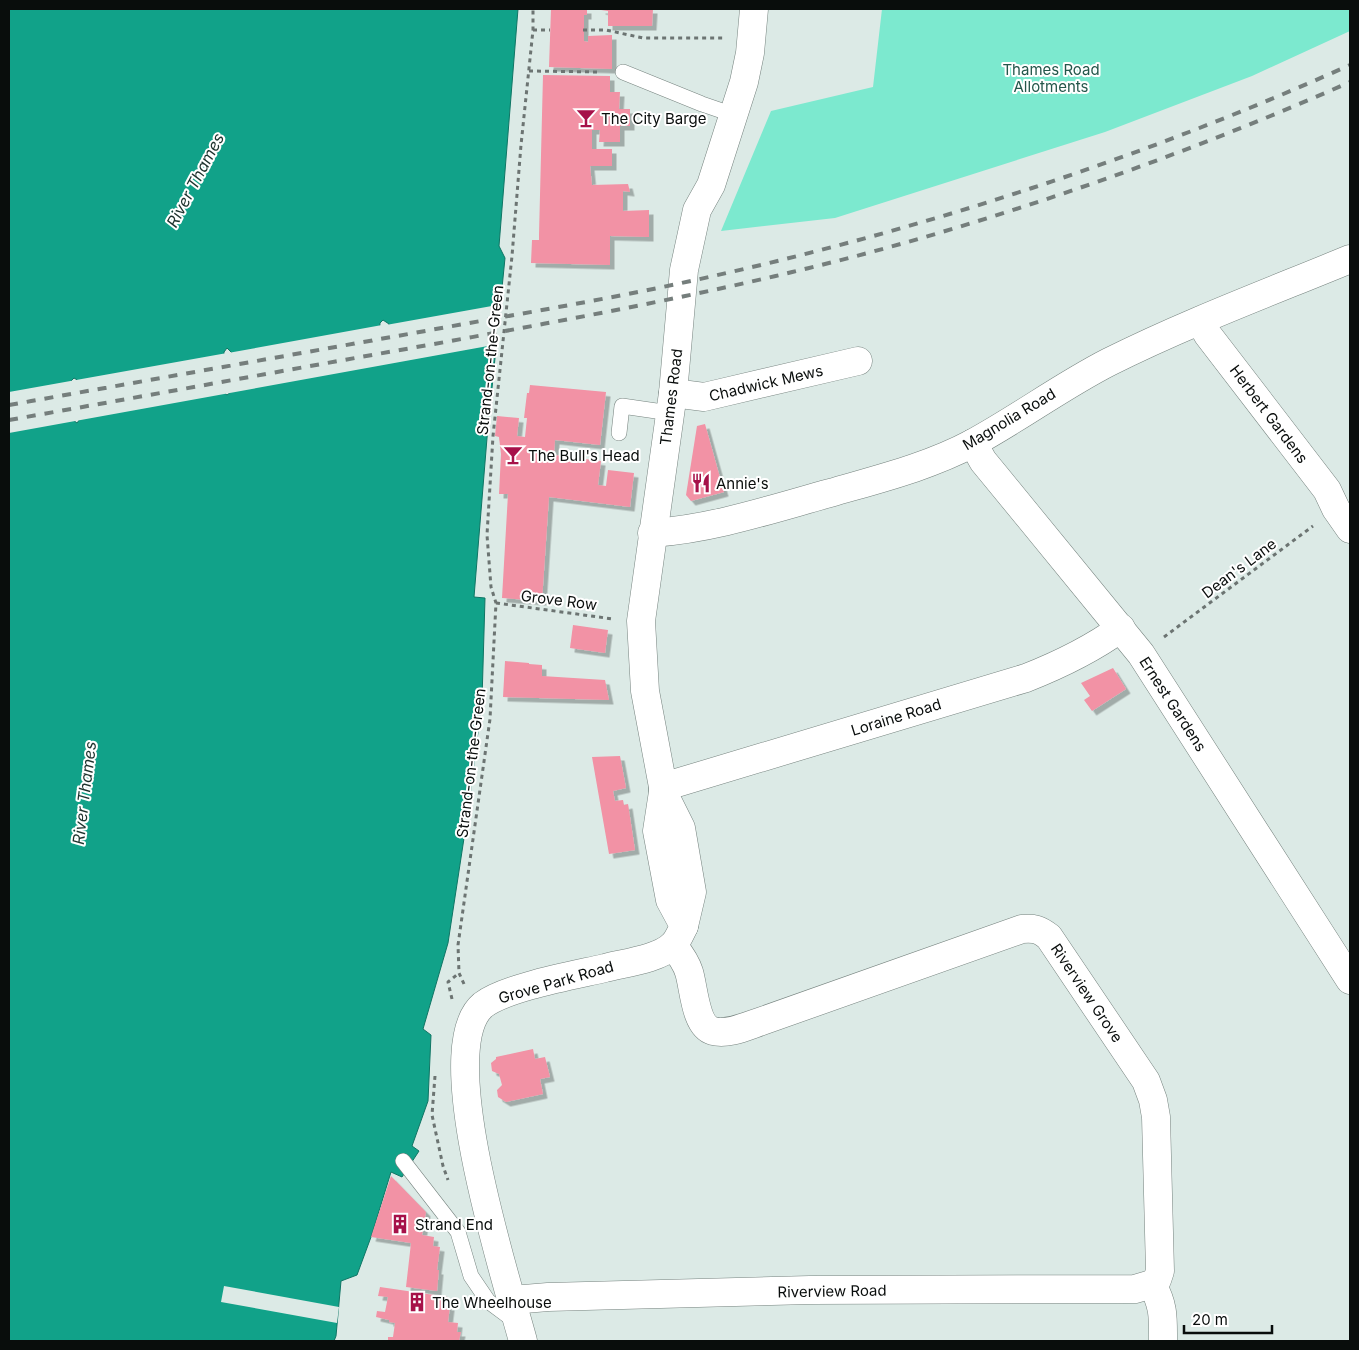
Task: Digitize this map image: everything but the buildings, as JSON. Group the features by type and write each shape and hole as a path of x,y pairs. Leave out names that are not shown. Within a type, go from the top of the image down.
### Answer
{"street":[{"name":"Thames Road","path":"679,936 692,892 681,828 663,790 645,691 641,621 671,403 684,270 697,210 711,185 744,82 750,53 754,9"},
{"name":"Magnolia Road","path":"652,533 694,528 770,510 942,458 973,443 1083,375 1140,347 1350,260"},
{"name":"Herbert Gardens","path":"1200,321 1327,490 1343,519"},
{"name":"Chadwick Mews","path":"671,403 858,361"},
{"name":"Ernest Gardens","path":"973,443 983,461 1141,654 1350,980"},
{"name":"Loraine Road","path":"663,790 1026,678 1102,642 1120,628"},
{"name":"Riverview Grove","path":"679,936 682,957 689,970 700,1020 705,1028 726,1032 1022,929 1033,928 1042,930 1049,937 1146,1081 1153,1100 1156,1117 1160,1271 1157,1280 1152,1284"},
{"name":"Grove Park Road","path":"518,1322 478,1172 472,1133 466,1091 465,1055 466,1039 472,1020 484,1004 511,992 663,952 679,936"},
{"name":"Riverview Road","path":"518,1322 548,1297 810,1290 1135,1289 1152,1284"},
{"path":"1152,1284 1163,1308 1163,1341"}],"lane":[{"path":"623,72 734,115"},
{"path":"619,433 622,406 671,403"},
{"path":"403,1161 458,1232 471,1276 488,1300 518,1322"}],"path":[{"name":"Strand-on-the-Green","path":"465,988 459,973 458,945 490,719 496,603 491,587 488,536 493,436 512,256 533,30 533,9"},
{"path":"533,30 550,30"},
{"path":"584,30 606,30 643,38 732,38"},
{"path":"529,71 623,72"},
{"name":"Dean's Lane","path":"1141,654 1343,519"},
{"name":"Grove Row","path":"496,603 618,620"},
{"path":"459,973 448,982 453,1003 459,995"},
{"path":"435,1070 432,1115 450,1183"}],"green space":[{"name":"Thames Road Allotments","path":"882,9 1350,9 1350,31 1252,76 1105,132 835,218 721,231 771,111 873,87"}],"water":[{"name":"River Thames","path":"9,9 518,9 499,246 505,258 487,438 474,597 485,598 482,700 468,812 448,943 423,1029 431,1035 428,1101 412,1146 419,1151 402,1177 391,1172 357,1275 341,1281 334,1341 9,1341","holes":["383,320 389,324 387,360 382,364 378,360 380,323","227,348 232,353 232,391 227,395 223,392 224,352","74,378 79,381 80,419 77,423 73,420 71,381"]}],"pier":[{"path":"503,304 499,344 9,433 9,392 227,353 227,392 229,390 228,353 382,325 380,359 382,360 384,359 386,325"},
{"path":"224,1286 339,1307 337,1323 221,1302"}],"railway":[{"path":"9,405 598,300 791,258 954,213 1115,160 1273,99 1350,65"},
{"path":"9,420 558,321 742,284 864,254 1033,204 1140,167 1246,126 1350,82"}],"place":[{"name":"The City Barge","path":"586,118"},
{"name":"The Bull's Head","path":"513,455"},
{"name":"Annie's","path":"701,483"},
{"name":"Strand End","path":"400,1224"},
{"name":"The Wheelhouse","path":"417,1302"}]}
